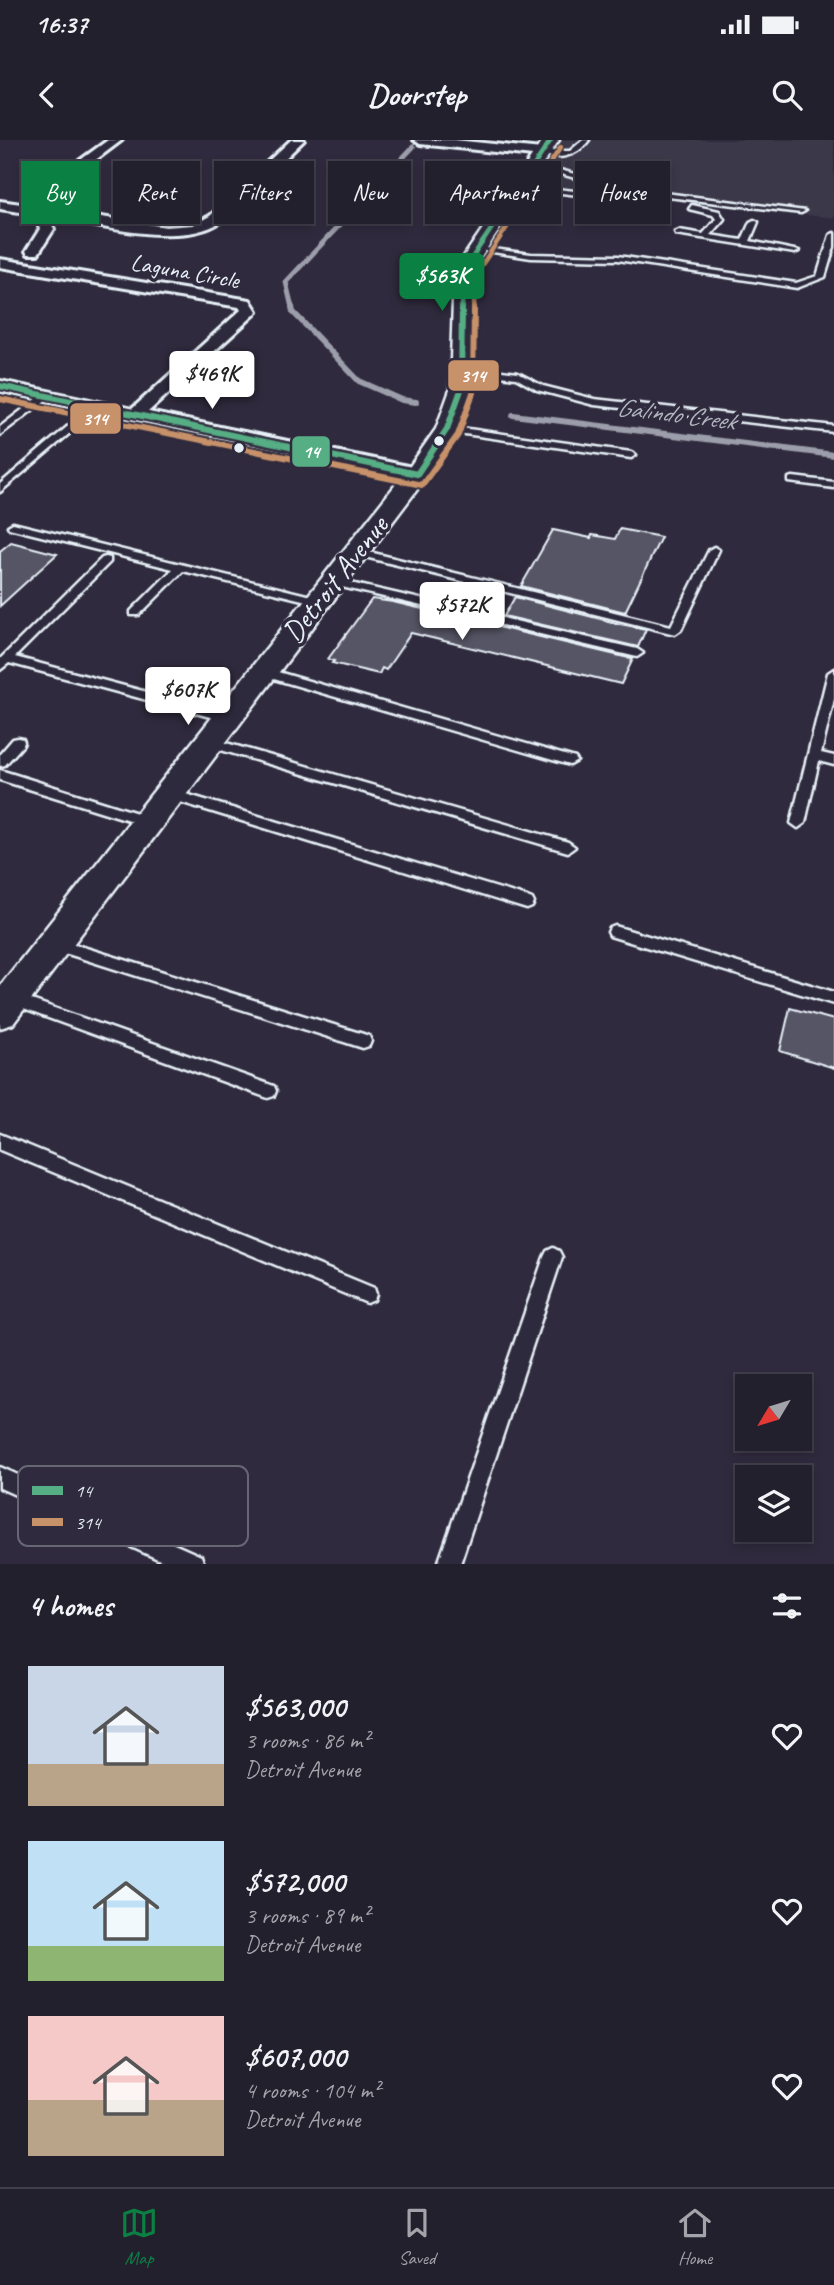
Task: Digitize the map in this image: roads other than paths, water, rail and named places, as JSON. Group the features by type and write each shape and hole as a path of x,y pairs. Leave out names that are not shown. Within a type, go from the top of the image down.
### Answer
{"street":[{"path":"87,161 116,140"},
{"path":"99,221 166,231 179,239 195,242 217,236 209,224 298,140"},
{"path":"420,140 542,153"},
{"path":"0,205 21,208"},
{"path":"33,251 47,229 44,224"},
{"name":"Detroit Avenue","path":"6,1006 417,474 447,429 461,390 463,271 495,224"},
{"name":"Laguna Circle","path":"0,263 245,303 249,311 136,414"},
{"path":"0,386 417,474"}],"lane":[{"path":"542,153 579,151 586,140"},
{"path":"542,153 626,190 801,211"},
{"path":"561,192 700,208 716,213 720,219 705,236"},
{"path":"745,243 754,222"},
{"path":"678,232 795,251"},
{"path":"478,249 531,256 618,257 797,286 821,277 834,235"},
{"path":"461,369 518,376 540,388 594,402 834,429"},
{"path":"0,432 46,396"},
{"path":"0,489 97,406"},
{"path":"447,429 631,455"},
{"path":"793,480 834,485"},
{"path":"13,526 181,567 326,591 637,653"},
{"path":"357,552 675,630 714,550"},
{"path":"4,663 106,560"},
{"path":"135,613 181,567"},
{"path":"4,663 229,718"},
{"path":"264,672 570,761"},
{"path":"798,823 834,673"},
{"path":"0,762 18,742"},
{"path":"209,742 568,847"},
{"path":"814,755 834,761"},
{"path":"0,775 148,821"},
{"path":"169,794 527,903"},
{"path":"615,932 834,998"},
{"path":"54,943 363,1041"},
{"path":"6,1006 268,1091"},
{"path":"0,1142 367,1294"},
{"path":"449,1564 553,1257"},
{"path":"0,1477 18,1485"},
{"path":"153,1546 193,1564"}],"waterway":[{"name":"Galindo Creek","path":"292,308 286,282 413,147"},
{"name":"Galindo Creek","path":"292,307 293,312 359,381 402,400 416,402"},
{"name":"Galindo Creek","path":"513,415 834,455"}]}
